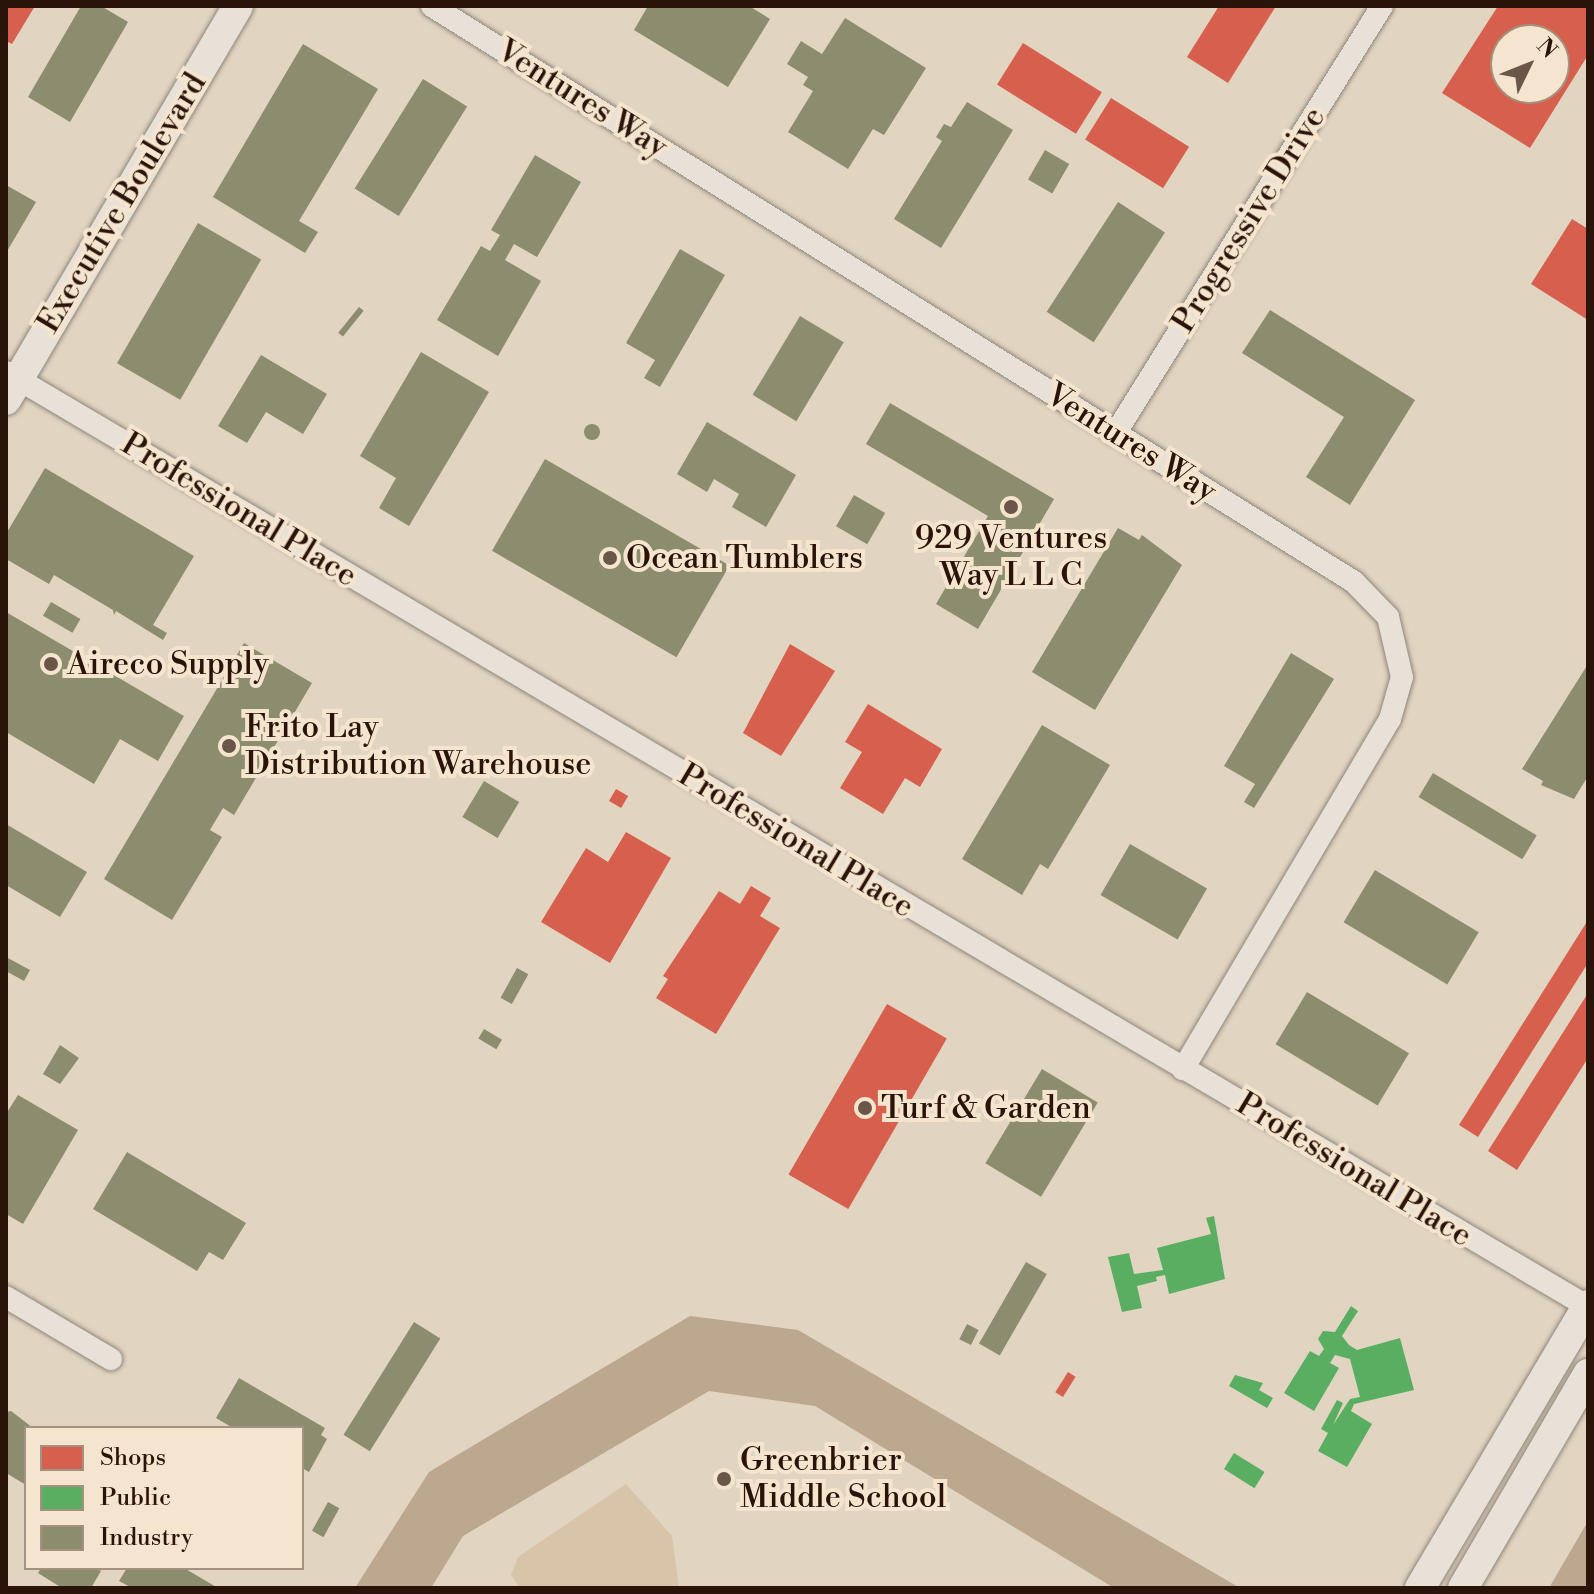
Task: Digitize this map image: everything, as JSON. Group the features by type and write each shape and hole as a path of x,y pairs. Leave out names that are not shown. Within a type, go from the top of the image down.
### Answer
{"main road":[{"name":"Executive Boulevard","path":"10,384 238,6"},
{"path":"1420,1588 1588,1306"},
{"path":"1463,1588 1588,1374"}],"street":[{"name":"Ventures Way","path":"432,6 1354,582 1388,617 1400,658 1398,698 1390,719 1183,1069"},
{"name":"Progressive Drive","path":"1115,434 1382,6"},
{"name":"Professional Place","path":"10,384 1588,1306"},
{"path":"6,1297 111,1359"}],"shaded area":[{"path":"690,1316 798,1330 1240,1588 1114,1588 815,1406 709,1391 463,1536 431,1588 355,1588 429,1472"},
{"path":"626,1484 672,1536 679,1588 520,1588 511,1575 518,1557"},
{"path":"1588,1521 1588,1588 1549,1588"}],"building: Shops":[{"path":"6,6 35,6 12,44 6,41"},
{"path":"1219,6 1276,6 1228,83 1187,57"},
{"path":"1498,6 1588,6 1588,55 1570,84 1570,24 1490,24 1490,104 1557,104 1530,148 1442,93"},
{"path":"1023,43 1102,92 1076,134 997,85"},
{"path":"1111,98 1189,147 1163,188 1085,140"},
{"path":"1572,219 1588,229 1588,320 1531,284"},
{"path":"790,644 835,671 781,756 743,733"},
{"path":"868,704 942,749 920,787 905,778 883,814 840,788 862,752 845,742"},
{"path":"616,789 628,796 621,808 609,801"},
{"path":"626,832 671,858 610,963 541,922 586,848 608,862"},
{"path":"751,886 771,898 760,916 780,928 716,1034 656,998 668,979 663,976 719,891 740,904"},
{"path":"1588,920 1588,963 1478,1137 1459,1125"},
{"path":"1588,993 1588,1058 1517,1170 1488,1151"},
{"name":"Turf & Garden","path":"887,1004 947,1038 848,1209 788,1175"},
{"path":"1068,1372 1076,1377 1063,1397 1055,1392"}],"building: Public":[{"path":"1214,1216 1225,1279 1169,1294 1165,1275 1156,1277 1157,1281 1137,1286 1142,1308 1122,1312 1108,1257 1129,1253 1134,1274 1163,1270 1157,1248 1211,1234 1206,1218"},
{"path":"1351,1306 1358,1311 1342,1336 1357,1350 1400,1338 1414,1390 1354,1404 1351,1411 1372,1424 1347,1467 1318,1451 1328,1433 1321,1429 1337,1400 1343,1403 1333,1425 1350,1399 1360,1397 1350,1359 1335,1355 1330,1363 1339,1368 1314,1411 1284,1393 1310,1351 1319,1356 1324,1349 1318,1339 1323,1331 1335,1332"},
{"path":"1235,1375 1263,1383 1259,1390 1273,1398 1267,1408 1229,1386"},
{"path":"1234,1453 1265,1472 1254,1488 1224,1469"}],"building: Industry":[{"path":"81,6 101,6 128,22 70,122 28,97"},
{"path":"648,6 749,6 770,19 728,87 634,30"},
{"path":"845,18 926,68 884,135 873,129 848,169 788,132 813,91 803,85 808,77 787,64 801,41 822,54"},
{"path":"303,44 378,89 299,221 318,232 305,253 213,197"},
{"path":"423,79 467,107 399,216 355,188"},
{"path":"967,102 1013,130 941,248 894,219 942,141 936,137 944,124 951,127"},
{"path":"1045,150 1069,164 1052,193 1028,179"},
{"path":"535,155 581,182 537,257 514,244 505,260 541,281 498,356 437,320 481,246 490,251 500,235 491,230"},
{"path":"6,185 36,202 6,253"},
{"path":"1118,202 1165,232 1094,342 1047,312"},
{"path":"198,223 261,260 180,400 117,363"},
{"path":"680,249 725,275 660,387 644,378 655,360 626,343"},
{"path":"359,307 364,311 343,336 338,333"},
{"path":"1270,310 1415,400 1350,505 1306,477 1344,417 1242,353"},
{"path":"800,316 844,342 796,421 753,395"},
{"path":"421,352 489,392 409,526 379,508 396,478 360,456"},
{"path":"261,355 327,394 303,434 266,412 247,443 218,426"},
{"name":"929 Ventures Way L L C","path":"890,403 1054,499 978,629 936,604 988,516 866,444"},
{"path":"707,422 796,475 766,527 732,507 739,494 714,479 707,492 677,474"},
{"path":"589,424 595,424 600,432 598,438 589,440 584,435 584,429"},
{"name":"Ocean Tumblers","path":"545,459 729,566 676,657 492,551"},
{"path":"45,468 194,556 153,625 167,633 163,640 116,611 114,615 113,610 54,575 49,584 6,559 6,534"},
{"path":"854,495 885,513 867,544 836,526"},
{"path":"1118,528 1139,540 1142,535 1182,565 1095,710 1032,672"},
{"path":"51,602 80,619 72,633 43,616"},
{"name":"Aireco Supply","path":"6,612 184,716 158,761 120,739 94,784 6,732"},
{"name":"Frito Lay Distribution Warehouse","path":"244,643 312,683 234,815 223,808 210,830 222,837 172,920 104,879"},
{"path":"1291,653 1334,679 1254,808 1244,802 1255,784 1224,766"},
{"path":"1588,664 1588,776 1574,799 1541,785 1543,781 1522,769"},
{"path":"1042,725 1110,765 1048,869 1040,864 1022,895 962,859"},
{"path":"1433,773 1537,835 1522,859 1419,797"},
{"path":"484,781 519,802 498,838 462,817"},
{"path":"6,824 87,872 60,917 6,885"},
{"path":"1130,844 1207,888 1178,940 1100,895"},
{"path":"1375,870 1479,932 1447,985 1344,922"},
{"path":"6,957 30,970 24,981 6,971"},
{"path":"517,968 528,974 512,1004 501,998"},
{"path":"1307,992 1409,1053 1378,1106 1276,1044"},
{"path":"484,1029 502,1040 496,1049 478,1038"},
{"path":"60,1045 79,1058 60,1084 43,1074"},
{"path":"1042,1069 1098,1102 1041,1197 985,1163"},
{"path":"18,1095 78,1130 23,1224 6,1214 6,1114"},
{"path":"127,1152 246,1223 223,1260 209,1252 197,1271 93,1209"},
{"path":"1026,1262 1047,1274 1000,1355 979,1343"},
{"path":"414,1322 440,1338 370,1451 344,1435"},
{"path":"967,1324 979,1330 971,1345 959,1339"},
{"path":"239,1378 325,1428 321,1435 327,1439 309,1472 304,1469 304,1426 230,1426 216,1418"},
{"path":"11,1411 30,1426 24,1426 24,1484 6,1473 6,1412"},
{"path":"328,1502 339,1508 323,1537 312,1531"},
{"path":"40,1570 101,1571 91,1588 62,1588 38,1573"},
{"path":"126,1570 187,1570 218,1588 132,1588 119,1581"}],"place":[{"name":"929 Ventures Way L L C","path":"1011,507"},
{"name":"Ocean Tumblers","path":"610,558"},
{"name":"Aireco Supply","path":"51,664"},
{"name":"Frito Lay Distribution Warehouse","path":"229,746"},
{"name":"Turf & Garden","path":"865,1108"},
{"name":"Greenbrier Middle School","path":"724,1479"}]}
